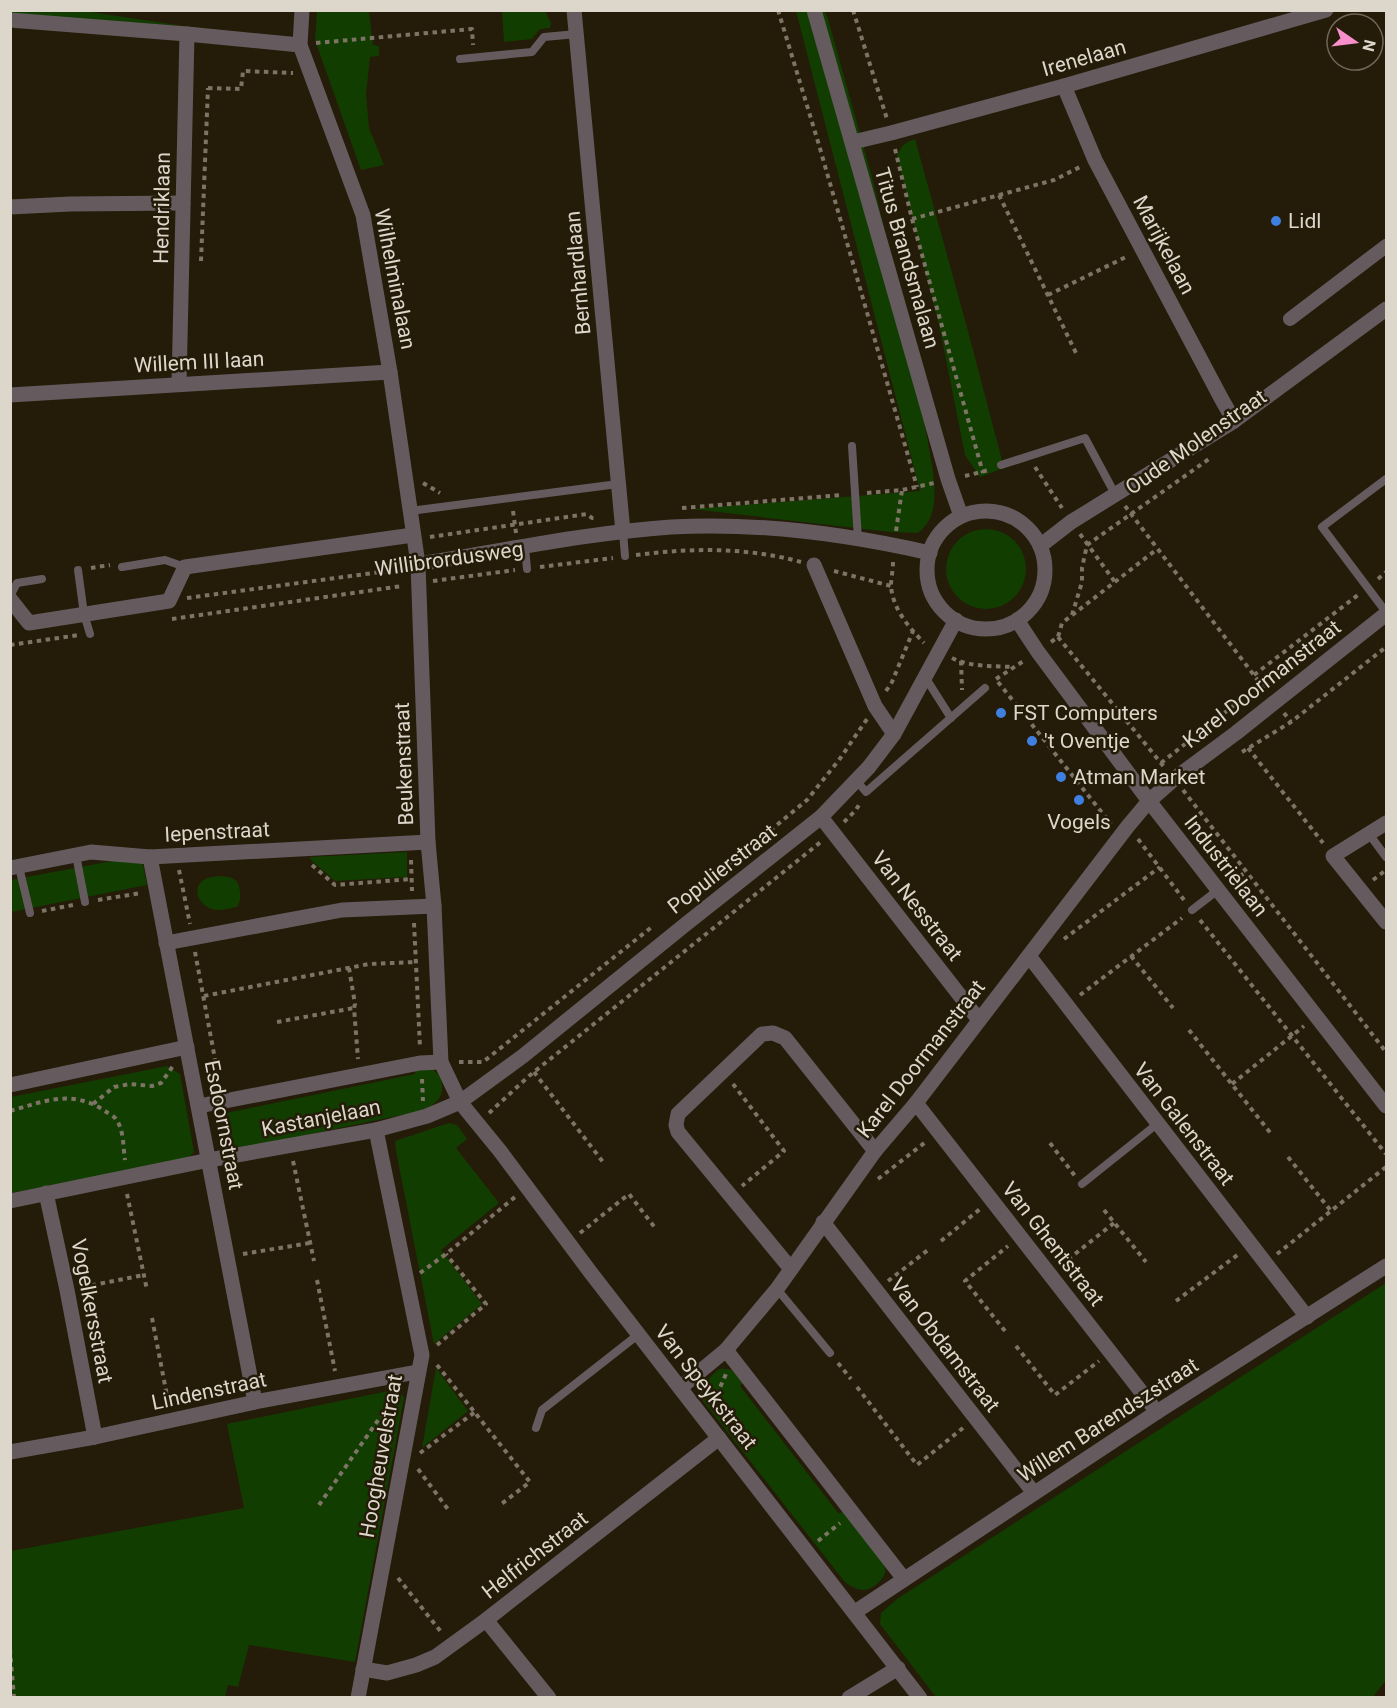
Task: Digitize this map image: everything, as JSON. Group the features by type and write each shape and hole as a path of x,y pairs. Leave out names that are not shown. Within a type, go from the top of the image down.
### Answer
{"street":[{"name":"Wilhelminalaan","path":"302,10 300,45 363,214 390,372 418,564"},
{"name":"Bernhardlaan","path":"574,10 623,532"},
{"name":"Titus Brandsmalaan","path":"814,10 948,479 961,516"},
{"name":"Irenelaan","path":"853,142 1064,86 1326,10"},
{"path":"10,20 300,45"},
{"name":"Hendriklaan","path":"179,384 188,34"},
{"name":"Marijkelaan","path":"1064,86 1095,160 1234,421"},
{"path":"10,207 183,203"},
{"path":"1290,319 1386,246"},
{"name":"Oude Molenstraat","path":"1040,546 1071,522 1234,421 1386,309"},
{"name":"Willem III laan","path":"10,395 390,372"},
{"path":"979,511 998,511 1016,518 1030,530 1040,546 1045,562 1045,579 1040,595 1030,609 1017,620 987,629 971,627 956,620 942,609 932,593 928,576 930,553 935,541 946,527 961,516 979,511"},
{"name":"Willibrordusweg","path":"418,564 623,532 673,527 739,526 818,533 930,553"},
{"name":"Willibrordusweg","path":"185,567 413,537"},
{"name":"Beukenstraat","path":"418,564 428,842 434,906 441,1062 460,1102"},
{"path":"814,566 875,706 894,734"},
{"path":"10,597 30,623 169,601 185,567"},
{"name":"Karel Doormanstraat","path":"680,1388 731,1356 875,1151 916,1102 1149,801 1386,613"},
{"name":"Populierstraat","path":"460,1102 523,1056 861,786 869,767 894,734 956,620"},
{"name":"Industrielaan","path":"1017,620 1038,652 1149,801 1316,1016 1385,1100"},
{"name":"Van Nesstraat","path":"821,817 979,1020"},
{"path":"1386,824 1333,856 1386,922"},
{"name":"Iepenstraat","path":"15,867 91,852 150,857 428,842"},
{"name":"Esdoornstraat","path":"150,857 255,1402"},
{"path":"165,943 342,910 434,906"},
{"name":"Van Galenstraat","path":"1029,956 1307,1317"},
{"path":"791,1269 678,1132 676,1125 678,1114 762,1034 773,1033 785,1038 875,1151"},
{"path":"10,1085 187,1047"},
{"name":"Kastanjelaan","path":"199,1106 420,1063 441,1062"},
{"name":"Kastanjelaan","path":"10,1201 209,1160 376,1130 427,1116 460,1102"},
{"name":"Van Speykstraat","path":"460,1102 920,1698"},
{"name":"Van Ghentstraat","path":"916,1102 1157,1412"},
{"name":"Hoogheuvelstraat","path":"358,1698 382,1565 407,1459 414,1372 422,1355 376,1130"},
{"name":"Vogelkersstraat","path":"46,1193 95,1437"},
{"name":"Van Obdamstraat","path":"824,1222 1034,1493"},
{"name":"Willem Barendszstraat","path":"855,1612 1157,1412 1386,1266"},
{"name":"Van Speykstraat","path":"731,1356 904,1579"},
{"name":"Lindenstraat","path":"10,1452 414,1372"},
{"name":"Helfrichstraat","path":"363,1670 387,1673 435,1657 486,1620 719,1438"},
{"path":"486,1620 549,1698"},
{"path":"849,1698 898,1668"}],"lane":[{"path":"460,59 532,52 544,37 577,34"},
{"path":"1001,465 1085,438 1115,494"},
{"path":"852,446 858,539"},
{"path":"1386,478 1322,527 1386,613"},
{"path":"410,512 618,484"},
{"path":"623,532 625,556"},
{"path":"521,548 527,569"},
{"path":"122,567 165,560 185,567"},
{"path":"78,570 84,614 90,634"},
{"path":"10,597 17,583 42,579"},
{"path":"925,677 951,718"},
{"path":"861,786 951,718 985,688"},
{"path":"1369,834 1386,857"},
{"path":"76,855 85,902"},
{"path":"15,867 30,914"},
{"path":"1192,910 1218,890"},
{"path":"1082,1184 1157,1124"},
{"path":"777,1289 830,1353"},
{"path":"537,1428 542,1410 639,1334"}],"path":[{"path":"778,10 917,487"},
{"path":"853,10 891,133 912,219 982,473"},
{"path":"300,45 471,29 474,58"},
{"path":"186,88 241,89 243,71 311,74"},
{"path":"201,265 208,88"},
{"path":"912,219 1054,180 1095,160"},
{"path":"999,195 1077,355"},
{"path":"1048,295 1142,249"},
{"name":"Oude Molenstraat","path":"1157,550 1072,615 1082,582 1082,568 1087,545 1215,454"},
{"path":"672,509 902,490 982,473 1001,465"},
{"path":"404,470 458,505"},
{"path":"902,490 891,586 897,609 913,632 926,645 961,661 1014,667 996,679"},
{"path":"1115,494 1291,722"},
{"path":"511,498 521,548"},
{"path":"413,537 587,514 592,518 621,515"},
{"name":"Willibrordusweg","path":"166,620 418,583 625,556 703,549 739,550 785,557 891,586"},
{"name":"Willibrordusweg","path":"169,601 407,568 418,564"},
{"path":"1254,675 1386,572"},
{"path":"693,894 807,800 839,760 892,682 913,632"},
{"path":"10,645 90,634"},
{"path":"1058,637 1174,779 1386,1052"},
{"path":"1239,754 1291,722 1386,647"},
{"path":"961,661 962,691 969,700"},
{"path":"984,665 1124,831 1160,867 1386,1154"},
{"path":"1161,763 1261,684"},
{"path":"1236,733 1333,856"},
{"path":"478,1124 534,1071 833,833 856,810 861,786"},
{"path":"1185,793 1194,787"},
{"path":"410,842 420,1063 423,1104 427,1116"},
{"path":"176,855 223,1102"},
{"path":"307,860 335,885 412,879"},
{"path":"1058,944 1160,867"},
{"path":"1066,1006 1192,910"},
{"path":"441,1062 483,1062 656,924"},
{"path":"1131,956 1173,1008"},
{"path":"204,996 369,964 436,961"},
{"path":"349,968 355,1004 359,1075"},
{"path":"277,1022 354,1008"},
{"path":"1232,1084 1316,1016"},
{"path":"1189,1030 1272,1135"},
{"path":"93,1104 114,1088 130,1084 152,1086 161,1083 187,1047"},
{"path":"523,1056 603,1162"},
{"path":"723,1072 784,1151 729,1196"},
{"path":"10,1111 63,1098 79,1099 93,1104 116,1118 122,1134 126,1178 147,1290"},
{"path":"877,1179 939,1132"},
{"path":"1050,1143 1082,1184"},
{"path":"290,1145 314,1261"},
{"path":"1288,1157 1331,1211"},
{"path":"1265,1263 1386,1167"},
{"path":"407,1282 446,1254 527,1188"},
{"path":"568,1242 628,1194 657,1229"},
{"path":"941,1240 992,1199"},
{"path":"1104,1210 1146,1262"},
{"path":"1050,1274 1114,1223"},
{"path":"1005,1330 965,1281 1021,1236"},
{"path":"228,1257 310,1243"},
{"path":"1176,1301 1251,1244"},
{"path":"876,1290 928,1250"},
{"name":"Hoogheuvelstraat","path":"422,1355 435,1347 486,1304 446,1254"},
{"path":"67,1290 144,1275"},
{"path":"317,1280 338,1387"},
{"path":"152,1318 172,1420"},
{"path":"1016,1346 1055,1395 1111,1353"},
{"path":"830,1353 850,1379"},
{"path":"422,1355 434,1361 530,1482 500,1505"},
{"path":"702,1416 711,1407 731,1356"},
{"path":"319,1504 414,1372"},
{"path":"857,1387 917,1466 975,1418"},
{"path":"450,1512 407,1459 475,1412"},
{"path":"807,1550 853,1513"},
{"name":"Hoogheuvelstraat","path":"382,1565 388,1566 451,1645"},
{"path":"10,1649 14,1698"}],"green space":[{"path":"10,11 84,11 184,26 11,14"},
{"path":"317,11 369,11 373,45 379,46 379,56 370,57 366,94 369,128 384,165 361,170 315,40"},
{"path":"502,11 545,11 551,23 550,28 540,29 532,39 504,42"},
{"path":"796,11 825,11 828,19 872,177 909,335 934,488 932,513 918,533 890,532 692,509 920,491"},
{"path":"915,139 1004,468 980,477 965,455 940,329 897,156 904,145"},
{"path":"986,529 1001,532 1014,541 1023,554 1026,569 1023,584 1014,597 1001,606 986,609 971,606 958,597 949,584 946,569 949,554 958,541 971,532"},
{"path":"407,852 407,877 335,881 310,857"},
{"path":"138,860 143,865 147,885 11,912 11,880 112,861"},
{"path":"220,876 231,878 238,884 240,901 237,907 217,910 210,908 199,899 198,887 202,881"},
{"path":"167,1066 180,1074 194,1152 187,1159 11,1193 11,1097"},
{"path":"415,1069 434,1071 442,1083 440,1097 425,1109 231,1151 221,1147 217,1122 221,1114 415,1074"},
{"path":"449,1123 457,1125 467,1139 456,1148 499,1203 441,1250 482,1304 434,1344 395,1141"},
{"path":"1386,1283 1386,1680 1373,1697 936,1697 880,1624 881,1613 897,1599"},
{"path":"436,1368 468,1411 422,1448"},
{"path":"719,1369 733,1371 745,1381 740,1386 839,1514 843,1511 885,1564 884,1576 875,1586 862,1590 845,1582 703,1401 703,1387"},
{"path":"393,1390 402,1394 404,1398 355,1662 249,1645 238,1687 228,1685 225,1697 11,1697 11,1551 244,1508 227,1424"}],"place":[{"name":"Lidl","path":"1276,221"},
{"name":"FST Computers","path":"1001,713"},
{"name":"'t Oventje","path":"1032,741"},
{"name":"Atman Market","path":"1061,777"},
{"name":"Vogels","path":"1079,800"}]}
